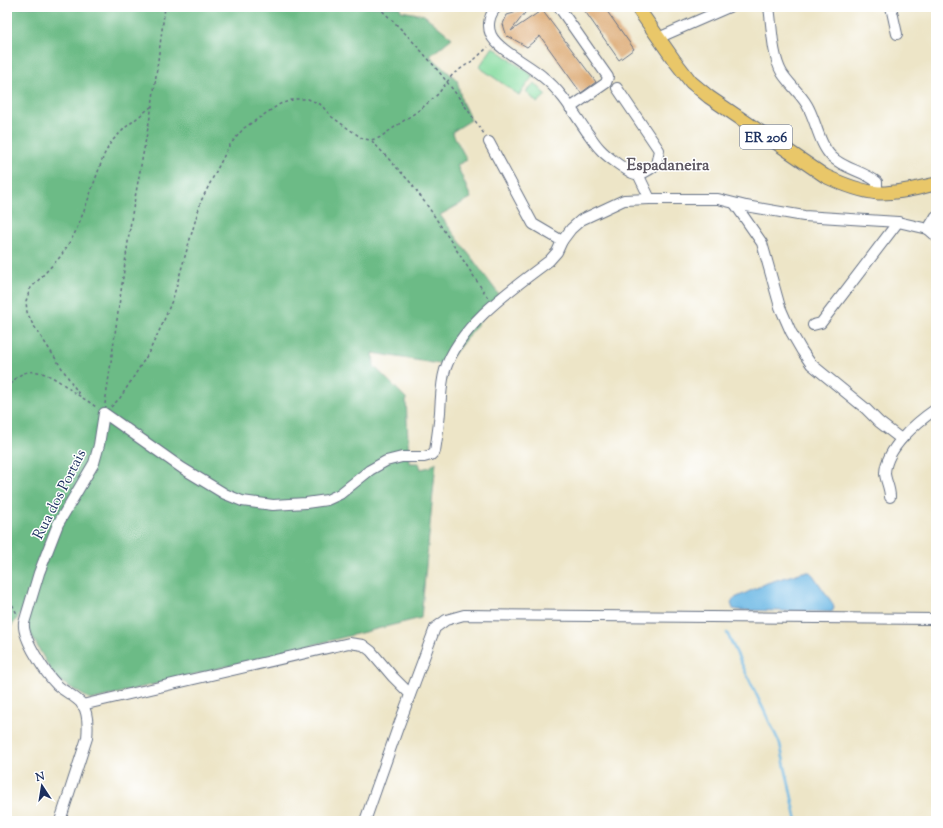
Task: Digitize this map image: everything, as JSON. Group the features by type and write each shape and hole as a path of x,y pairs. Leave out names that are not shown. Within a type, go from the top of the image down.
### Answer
{"main road":[{"name":"ER 206","path":"637,7 691,82 709,97 825,176 845,185 877,193 936,184"}],"street":[{"path":"497,7 492,13 489,24 490,31 495,41 501,47 545,78 570,108 600,149 633,174 643,174 656,165 659,150 617,88"},
{"path":"560,7 608,77 606,83 570,108"},
{"path":"658,38 729,7"},
{"path":"769,7 772,32 779,65 787,80 807,105 825,149 839,162 869,175 877,182 877,193"},
{"path":"891,7 896,34"},
{"path":"489,142 533,224 562,241"},
{"path":"638,174 650,200"},
{"path":"104,413 182,468 225,494 242,501 273,505 327,500 340,494 370,470 386,461 402,457 424,457 431,455 435,451 445,370 461,341 474,324 493,304 549,261 571,229 581,220 624,200 718,199 735,204 804,216 898,222 928,229 936,236"},
{"path":"735,204 762,242 780,307 791,332 811,364 901,439"},
{"path":"928,229 936,216"},
{"path":"813,325 821,323 898,222"},
{"path":"890,497 890,489 885,475 887,462 901,439 917,422 936,409"},
{"name":"Rua dos Portais","path":"24,628 26,616 39,573 55,531 98,454 104,413"},
{"path":"365,821 435,628 446,620 464,615 936,619"},
{"path":"24,628 28,641 51,678 82,705 86,717 88,738 60,821"},
{"path":"82,705 349,643 363,645 371,651 410,694"}],"path":[{"path":"104,413 132,214 152,106 165,7"},
{"path":"378,7 424,52 470,113 489,142"},
{"path":"104,413 120,398 148,354 173,298 201,202 230,146 244,128 280,104 295,99 308,99 320,104 332,117 363,139 371,140 379,138 422,108 438,94 453,74 475,59 495,41"},
{"path":"78,394 32,323 27,312 26,301 30,289 61,256 74,235 87,204 104,155 111,142 126,127 152,106"},
{"path":"371,140 410,182 493,304"},
{"path":"7,389 18,377 26,373 42,373 52,376 104,413"},
{"path":"7,594 24,628"}],"green space":[{"path":"7,7 400,7 401,11 424,15 452,38 430,56 457,80 462,102 471,120 452,132 467,160 457,165 471,198 440,215 500,296 445,365 373,353 374,366 406,398 409,463 419,463 421,469 430,467 436,462 421,618 91,700 55,678 30,633 22,612 7,632"},
{"path":"493,47 533,76 519,95 479,67"},
{"path":"535,83 546,95 537,103 526,91"}],"water":[{"path":"803,572 810,572 813,575 833,604 834,608 832,612 733,609 731,603 733,599 767,583"}],"building":[{"path":"582,7 604,7 634,49 619,60"},
{"path":"528,9 511,31 542,10 596,82 581,93 540,36 527,47 508,36 507,37 503,24 507,15"}],"waterway":[{"path":"727,633 780,744 797,821"}],"district":[{"name":"Espadaneira","path":"668,164"}]}
